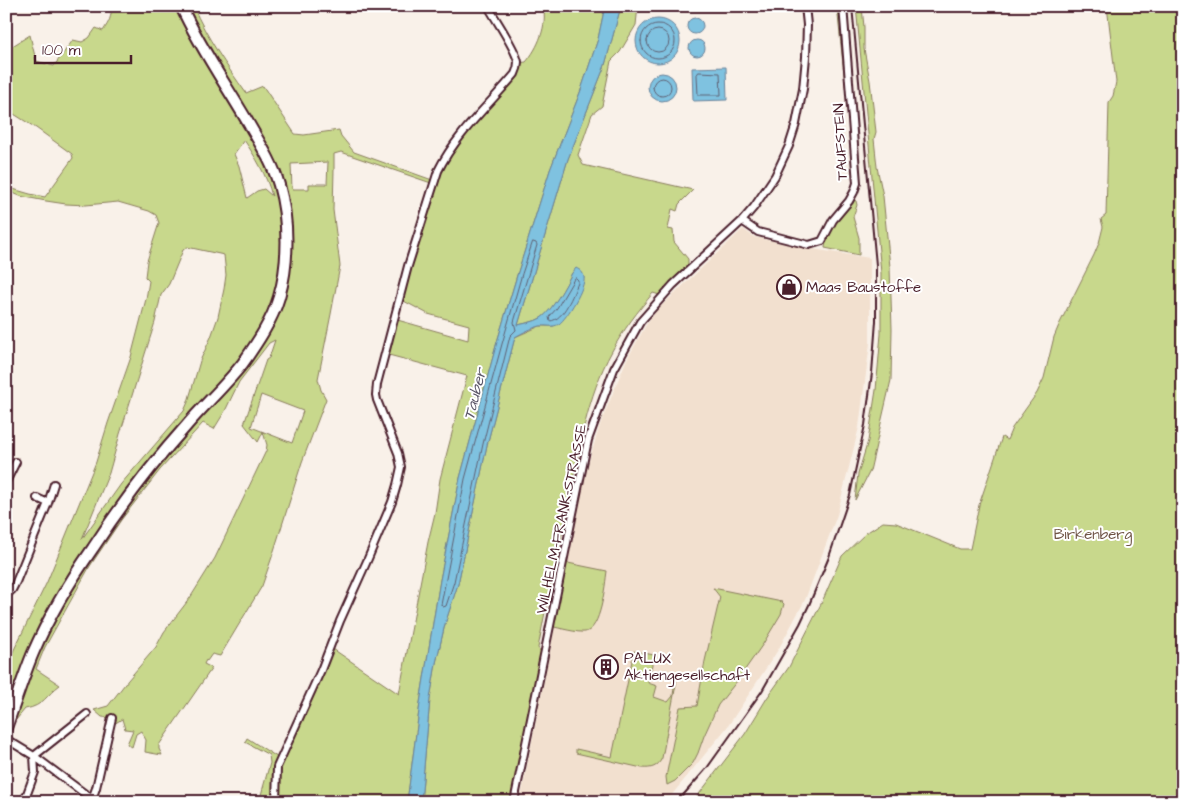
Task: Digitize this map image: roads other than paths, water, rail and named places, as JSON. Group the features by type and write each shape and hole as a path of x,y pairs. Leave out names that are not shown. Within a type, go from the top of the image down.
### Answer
{"main road":[{"path":"6,728 33,654 45,628 58,603 93,547 149,471 186,425 243,362 269,322 279,296 285,264 286,245 285,211 280,186 271,163 232,94 190,27 181,6"}],"street":[{"path":"276,802 277,767 321,670 397,485 401,467 398,453 377,400 377,384 408,266 438,171 461,136 515,74 518,68 515,53 488,6"},
{"name":"WILHELM-FRANK-STRASSE","path":"514,802 588,440 614,369 640,322 674,285 742,221 775,176 789,146 796,124 803,89 807,25 805,6"},
{"name":"TAUFSTEIN","path":"742,221 758,232 809,245 817,244 822,241 833,220 849,202 854,192 857,182 843,6"},
{"path":"7,480 16,462"},
{"path":"6,595 12,590 16,582 54,484"},
{"path":"37,498 48,503"},
{"path":"34,756 87,714"},
{"path":"6,739 34,756 91,801 96,788 112,718"},
{"path":"24,802 35,772 34,756"}],"water":[{"path":"605,6 621,6 605,65 568,159 518,325 536,321 545,315 576,268 583,274 584,282 567,316 559,324 537,327 515,337 487,445 458,584 445,624 436,663 430,699 421,802 407,802 420,703 440,580 460,478 518,272 550,170 581,90 598,39"},
{"path":"695,18 703,26 695,34 687,26"},
{"path":"662,19 674,25 679,32 679,50 674,57 667,62 654,63 646,60 639,53 636,37 639,29 646,22"},
{"path":"694,40 700,40 705,45 703,54 694,56 689,51 689,45"},
{"path":"726,67 727,100 693,101 692,68"},
{"path":"662,73 672,77 676,87 672,97 662,101 652,97 648,87 652,77"}],"railway":[{"path":"677,802 707,768 762,691 800,624 829,557 850,495 865,425 876,321 876,265 852,6"}],"place":[{"name":"Maas Baustoffe","path":"789,287"},
{"name":"PALUX Aktiengesellschaft","path":"606,667"}],"water label":[{"name":"Tauber","path":"474,394"}],"park label":[{"name":"Birkenberg","path":"1093,534"}]}
